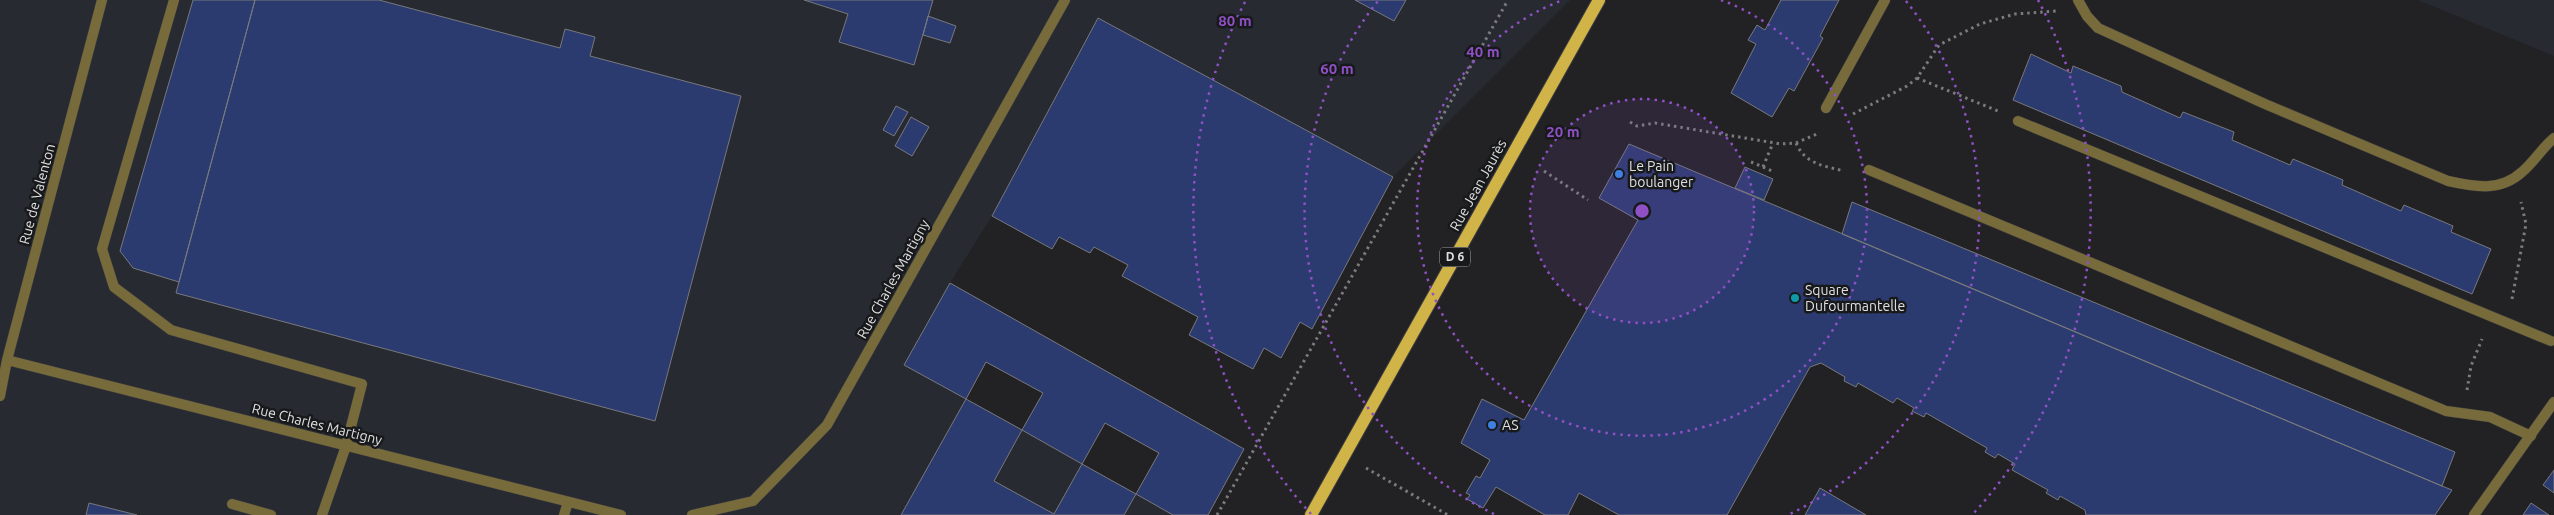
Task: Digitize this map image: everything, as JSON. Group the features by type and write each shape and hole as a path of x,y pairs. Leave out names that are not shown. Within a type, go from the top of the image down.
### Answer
{"main road":[{"name":"Rue Jean Jaurès","path":"1311,515 1599,0"}],"street":[{"name":"Rue de Valenton","path":"0,396 7,360 102,0"},
{"path":"174,0 102,249 114,287 171,330 362,384 346,446 322,515"},
{"name":"Rue Charles Martigny","path":"692,515 753,500 828,424 1065,0"},
{"path":"1826,108 1885,0"},
{"path":"2078,0 2087,16 2098,28 2265,104 2448,181 2478,188 2496,186 2522,173 2554,138"},
{"path":"2019,121 2552,341"},
{"path":"1872,172 2446,411 2503,421 2531,436"},
{"name":"Rue Charles Martigny","path":"7,360 621,515"},
{"path":"2474,515 2554,402"},
{"path":"564,515 568,502"},
{"path":"232,504 271,515"}],"path":[{"path":"1217,515 1508,0"},
{"path":"1917,78 2013,118 2010,122 2018,125 2019,121"},
{"path":"1630,122 1637,126"},
{"path":"1763,167 1773,143"},
{"path":"1796,143 1801,154 1815,164 1872,180 1872,172"},
{"path":"1751,162 1774,172"},
{"path":"1544,171 1588,200"},
{"path":"2504,322 2510,309 2526,224 2522,203 2508,180"},
{"path":"2463,413 2471,366 2493,317"},
{"path":"1344,456 1448,515"}],"shaded area":[{"path":"0,0 1570,0 1393,177 1098,18 992,216 950,283 904,364 1173,515 0,515"},
{"path":"2418,0 2554,0 2554,56"}],"building":[{"path":"193,0 255,0 179,282 133,268 120,251"},
{"path":"255,0 379,0 560,48 565,29 595,37 590,56 741,96 655,421 176,293"},
{"path":"804,0 933,0 914,65 839,42 848,14"},
{"path":"1355,0 1406,0 1394,21"},
{"path":"1781,0 1839,0 1820,36 1823,38 1794,91 1789,88 1772,117 1731,93 1756,44 1748,40 1757,25 1765,30"},
{"path":"928,16 956,26 950,43 923,35"},
{"path":"1098,18 1393,177 1312,329 1300,322 1281,358 1264,348 1253,369 1189,335 1198,317 1122,276 1128,265 1094,247 1090,253 1059,237 1052,249 992,216"},
{"path":"2031,54 2071,73 2073,66 2121,86 2122,92 2180,118 2183,112 2234,132 2232,140 2290,165 2293,159 2343,180 2342,185 2401,211 2404,205 2453,226 2451,232 2491,249 2472,294 2013,100"},
{"path":"896,106 908,112 894,136 883,130"},
{"path":"911,117 929,127 912,156 895,146"},
{"name":"Square Dufourmantelle","path":"1629,144 2452,490 2435,515 2086,515 2085,510 2060,496 2058,500 2046,493 2048,490 2012,470 2015,464 1998,454 1995,458 1985,452 1987,448 1926,413 1924,417 1912,411 1914,408 1897,398 1893,403 1858,383 1856,387 1844,381 1845,377 1821,363 1810,367 1727,515 1619,515 1579,493 1568,515 1545,515 1496,487 1483,508 1467,499 1470,495 1466,493 1476,476 1480,478 1490,460 1461,443 1482,399 1524,420 1638,220 1599,198"},
{"path":"1745,167 1773,179 1764,200 1735,188"},
{"path":"1852,202 2455,452 2442,486 1842,234"},
{"path":"950,283 1244,449 1208,515 1173,515 1136,494 1159,453 1105,423 1082,464 1022,430 1043,393 986,362 966,399 904,365"},
{"path":"966,399 1022,430 994,481 1054,514 1082,464 1136,494 1124,515 901,515"},
{"path":"2554,470 2554,493 2543,485"},
{"path":"1820,488 1866,515 1805,515"},
{"path":"89,503 137,515 86,515"},
{"path":"2531,503 2549,515 2523,515"}],"place":[{"name":"Le Pain boulanger","path":"1619,174"},
{"name":"Square Dufourmantelle","path":"1795,298"},
{"name":"AS","path":"1492,425"}]}
